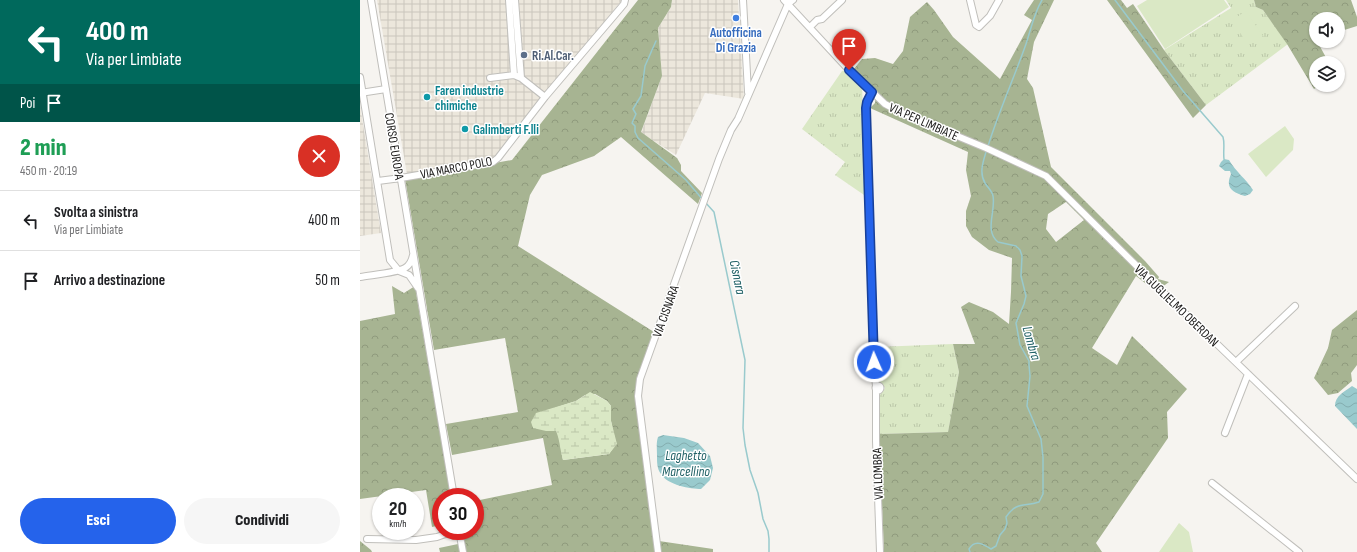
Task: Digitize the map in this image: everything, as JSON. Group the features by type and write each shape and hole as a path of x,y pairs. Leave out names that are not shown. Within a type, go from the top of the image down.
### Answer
{"street":[{"name":"CORSO EUROPA","path":"371,0 453,488"},
{"path":"509,0 514,75"},
{"path":"515,0 521,78"},
{"name":"VIA MARCO POLO","path":"378,181 493,162 498,158 545,97 626,0"},
{"path":"743,0 744,48 748,94"},
{"path":"810,27 817,20 822,19 842,0"},
{"path":"970,0 976,26 979,27 990,16 999,0"},
{"name":"VIA CISNARA","path":"658,552 638,396 640,379 703,203 731,130 738,119 788,1"},
{"name":"VIA PER LIMBIATE","path":"788,1 849,70 885,104 904,114 986,148"},
{"path":"490,78 514,75 521,78 545,97"},
{"name":"CORSO EUROPA","path":"360,77 361,93 378,181 390,260 399,271 409,275 420,291"},
{"path":"361,93 386,89"},
{"name":"VIA LOMBRA","path":"872,92 866,108 875,377 877,389 876,441 880,552"},
{"name":"VIA GUGLIELMO OBERDAN","path":"986,148 1046,176 1357,480"},
{"path":"360,277 399,271 405,268 410,263 413,249"},
{"path":"1236,362 1295,306"},
{"path":"1225,433 1248,374"},
{"path":"1212,483 1296,551"},
{"path":"367,539 416,540 432,538"},
{"path":"461,540 463,552"}],"shaded area":[{"path":"377,0 622,0 494,158 407,174"},
{"path":"672,0 738,0 744,99 705,93 676,155 641,133 662,76 658,28 671,7"},
{"path":"360,106 381,233 360,236"}],"green space":[{"path":"638,0 672,0 671,7 658,28 662,76 641,132 677,158 681,165 681,171 702,193 698,204 621,137 594,156 542,175 530,195 518,246 654,332 636,398 655,552 465,552 463,540 484,540 484,499 552,485 543,438 452,455 446,424 518,412 505,338 434,350 405,179 512,160","holes":["595,394 607,401 611,406 611,421 616,444 609,454 563,460 556,430 536,414 576,401 585,395"]},
{"path":"1034,0 1054,0 1034,42 1027,79 1033,88 1051,167 1145,261 1159,277 1158,279 1169,282 1158,290 1154,290 1136,276 1092,348 1117,365 1132,336 1187,389 1167,412 1168,438 1096,543 1102,552 884,552 879,434 948,432 959,372 953,344 975,344 961,307 969,302 993,312 1009,324 1012,258 989,250 972,237 966,226 966,211 971,196 966,170 968,152 870,108 875,103 876,93 853,70 862,59 875,58 893,64 903,51 910,17 927,2 953,37 1000,79 1032,20 1024,15","holes":["1066,202 1084,220 1056,242 1046,229 1048,214"]},
{"path":"1107,0 1121,0 1127,8 1133,4 1164,50 1206,105 1193,118"},
{"path":"1147,0 1224,0 1229,7 1165,49 1137,6"},
{"path":"1226,0 1254,0 1256,7 1263,10 1288,44 1206,105 1164,50 1231,8"},
{"path":"1254,0 1351,0 1357,17 1357,26 1345,30 1345,12 1309,12 1309,48 1321,48 1325,56 1309,56 1309,81 1287,44 1263,10 1256,7"},
{"path":"1246,11 1263,36 1248,45 1232,20"},
{"path":"847,70 862,87 867,197 835,175 845,162 802,129 842,71"},
{"path":"1285,126 1294,139 1293,150 1266,177 1248,154"},
{"path":"392,286 404,293 415,286 449,488 432,488 432,527 426,490 424,490 424,488 372,488 372,497 360,499 360,321 395,314"},
{"path":"1357,310 1357,365 1351,373 1352,381 1338,393 1328,395 1314,378 1328,348 1332,330"},
{"path":"953,344 959,372 948,432 879,434 877,399 885,388 876,378 876,347"},
{"path":"590,392 607,401 611,406 611,421 617,444 609,454 563,460 556,431 546,431 533,428 531,422 536,413 576,401"},
{"path":"1179,523 1189,532 1193,552 1159,552"},
{"path":"360,541 371,550 372,552 360,552"},
{"path":"659,541 713,549 713,552 660,552"},
{"path":"458,544 460,552 440,552 439,548"}],"water":[{"path":"1224,159 1229,160 1253,190 1250,194 1245,196 1236,193 1231,189 1229,186 1230,171 1225,171 1219,166"},
{"path":"1352,386 1357,389 1357,429 1335,406 1338,397"},
{"name":"Laghetto Marcellino","path":"663,435 684,438 698,443 710,456 713,468 710,480 701,489 674,484 664,478 661,474 658,465 657,444 658,437"}],"waterway":[{"name":"Lombra","path":"988,146 1042,0"},
{"path":"1115,0 1183,91 1223,137 1224,159"},
{"name":"Cisnara","path":"656,41 645,66 641,96 633,109 636,114 632,123 635,126 635,132 638,138 686,180 703,200"},
{"name":"Lombra","path":"970,552 969,549 976,543 982,544 991,549 996,546 1000,535 1005,529 1007,523 1006,517 1010,512 1021,505 1039,502 1043,494 1043,457 1041,439 1027,406 1030,376 1029,361 1020,345 1016,323 1026,296 1021,276 1022,256 1020,250 1016,246 998,242 992,232 993,196 982,175 986,152"},
{"name":"Cisnara","path":"705,202 714,212 745,360 743,428 745,445 750,470 758,493 763,519 768,531 769,552"}],"place":[{"name":"Autofficina Di Grazia","path":"736,18"},
{"name":"Ri.Al.Car.","path":"524,55"},
{"name":"Faren industrie chimiche","path":"427,97"},
{"name":"Galimberti F.lli","path":"465,129"}],"route":[{"path":"849,70 872,92 866,108 874,362"}]}
